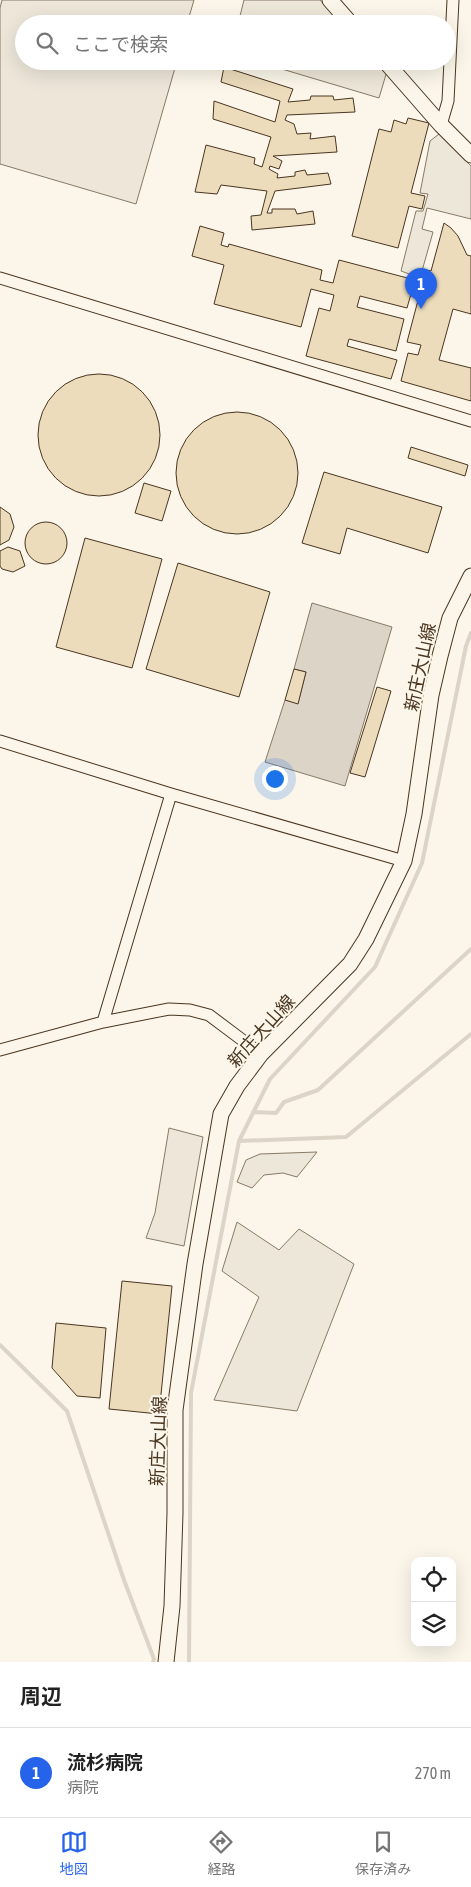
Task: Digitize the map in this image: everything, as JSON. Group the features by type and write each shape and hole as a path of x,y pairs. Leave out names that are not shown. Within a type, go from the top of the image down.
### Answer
{"main road":[{"path":"330,0 344,15"},
{"path":"393,70 441,125 471,155"},
{"name":"新庄大山線","path":"166,1662 172,1606 175,1513 175,1410 195,1264 221,1114 237,1086 261,1054 350,964 366,939 404,861 414,814 432,695 440,656 450,618 471,576"}],"street":[{"path":"452,15 453,0"},
{"path":"441,125 448,101 450,70"},
{"path":"0,278 471,422"},
{"path":"0,741 171,794 404,861"},
{"path":"103,1022 171,794"},
{"path":"0,1050 103,1022 169,1009 190,1010 209,1015 261,1054"}],"shaded area":[{"path":"2,0 194,0 190,15 15,15 15,70 174,70 136,204 0,164 0,8"},
{"path":"244,0 320,0 334,15 240,15"},
{"path":"285,70 386,70 379,98"},
{"path":"439,134 471,166 471,219 427,208 422,229 433,232 420,278 401,271 416,211 423,211 428,194 420,193 430,141"},
{"path":"312,603 392,627 345,786 265,762 285,700 298,703 306,672 294,669"},
{"path":"169,1128 203,1137 184,1246 146,1238 155,1213"},
{"path":"317,1152 297,1177 283,1173 264,1175 252,1188 237,1182 246,1160 260,1154"},
{"path":"237,1222 279,1250 299,1229 354,1264 297,1411 214,1400 259,1297 222,1271"}],"building":[{"path":"223,70 233,70 293,89 288,102 310,100 311,96 333,96 334,100 353,98 355,112 287,115 285,120 294,124 297,134 311,133 310,139 335,136 337,152 273,156 282,161 279,169 270,166 269,169 278,174 277,178 295,176 295,172 305,170 307,175 328,173 331,184 275,191 267,213 272,213 272,209 295,209 297,214 313,211 315,224 252,230 251,216 261,215 267,191 221,185 217,194 195,192 206,145 255,158 254,164 262,167 271,137 213,119 214,101 275,122 280,101 221,82"},
{"path":"408,118 429,123 411,193 425,196 422,209 409,206 398,248 352,236 379,129 391,132 394,120 406,124"},
{"path":"444,223 458,236 467,255 471,256 471,314 453,309 439,360 471,368 471,401 401,381 408,353 418,355 421,345 407,342 426,270 431,271"},
{"path":"200,226 224,233 221,245 228,247 229,244 322,270 320,280 333,283 339,260 415,280 407,308 360,296 357,307 404,319 396,351 349,339 347,346 397,360 391,379 306,356 319,308 330,311 334,295 311,289 301,327 214,304 224,265 192,256"},
{"path":"99,374 111,375 122,379 133,384 142,392 150,401 155,412 159,423 159,447 155,458 150,469 142,478 133,486 122,491 111,495 99,496 87,495 76,491 65,486 56,478 48,469 43,458 39,447 38,435 39,423 43,412 48,401 56,392 65,384 76,379 87,375"},
{"path":"237,412 249,413 260,417 271,422 280,430 288,439 293,450 297,461 297,485 293,496 288,507 280,516 271,524 260,529 249,533 237,534 225,533 214,529 203,524 194,516 186,507 181,496 177,485 176,473 177,461 181,450 186,439 194,430 203,422 214,417 225,413"},
{"path":"411,447 468,465 465,476 408,458"},
{"path":"324,472 442,507 428,553 347,528 340,554 302,543"},
{"path":"144,483 171,491 162,521 135,513"},
{"path":"0,507 10,514 14,527 9,540 0,545"},
{"path":"46,522 61,528 67,543 61,558 46,564 31,558 25,543 31,528"},
{"path":"85,538 162,559 132,668 56,647"},
{"path":"8,547 20,551 25,566 13,572 2,569 0,566 0,551"},
{"path":"178,563 270,592 239,697 146,669"},
{"path":"294,669 306,672 298,704 285,700"},
{"path":"377,687 391,691 365,777 350,773"},
{"path":"122,1281 172,1286 159,1414 109,1409"},
{"path":"56,1323 106,1328 100,1398 77,1396 52,1368"}],"waterway":[{"path":"189,1662 191,1393 239,1141 270,1079 375,967 422,863 466,646 471,633"},
{"path":"253,1112 276,1113 284,1102 318,1090 471,949"},
{"path":"239,1141 346,1137 471,1034"},
{"path":"0,1345 67,1411 124,1580 154,1659 153,1662"}],"place":[{"name":"流杉病院","path":"421,309"}]}
